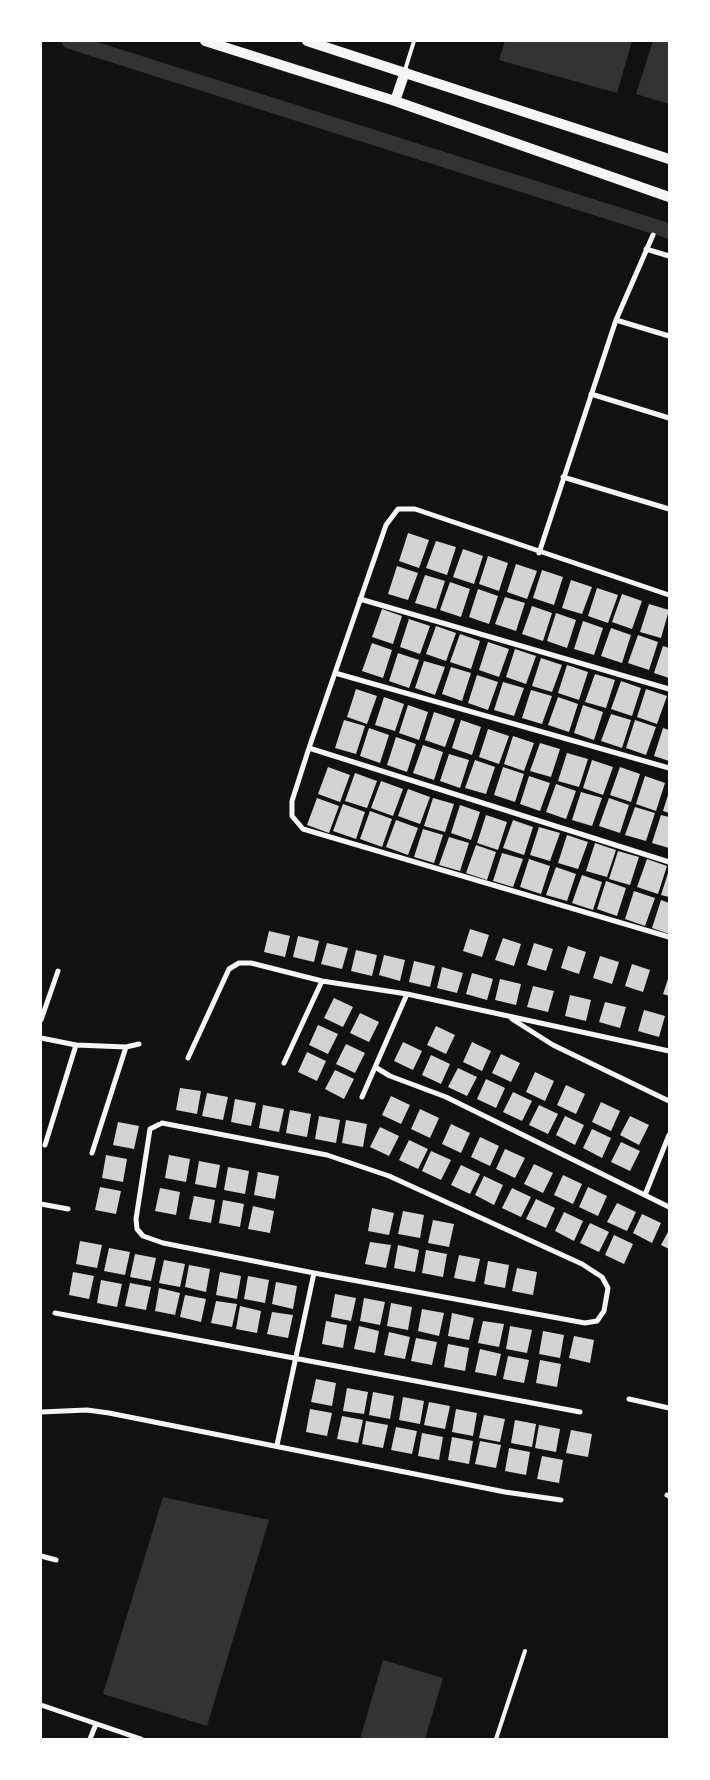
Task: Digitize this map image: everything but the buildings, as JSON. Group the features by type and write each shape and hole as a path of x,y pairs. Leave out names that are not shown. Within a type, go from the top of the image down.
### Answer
{"main road":[{"path":"205,41 395,101 669,197"},
{"path":"307,41 669,159"},
{"path":"395,101 405,72"}],"street":[{"path":"539,552 616,320 653,235"},
{"path":"646,249 669,256"},
{"path":"616,320 669,336"},
{"path":"591,394 669,418"},
{"path":"563,477 669,510"},
{"path":"669,595 415,509 398,510 386,525 292,801 292,816 302,828 669,937"},
{"path":"360,599 669,689"},
{"path":"335,673 669,768"},
{"path":"309,748 669,862"},
{"path":"188,1058 229,969 239,962 251,963 322,980 407,994 669,1051"},
{"path":"41,1020 58,971"},
{"path":"284,1064 322,980"},
{"path":"362,1096 407,994"},
{"path":"508,1017 553,1045 669,1101"},
{"path":"41,1038 76,1045 126,1047 139,1044"},
{"path":"45,1145 76,1045"},
{"path":"92,1153 126,1047"},
{"path":"375,1067 390,1076 446,1096 669,1207"},
{"path":"162,1123 327,1155 389,1176 582,1264 602,1277 608,1288 604,1311 597,1321 585,1323 314,1273 163,1243 143,1236 137,1229 136,1219 150,1129 162,1123"},
{"path":"645,1195 669,1136"},
{"path":"41,1204 68,1209"},
{"path":"277,1445 314,1273"},
{"path":"55,1313 580,1412"},
{"path":"629,1399 669,1408"},
{"path":"41,1412 87,1410 109,1413 505,1492 562,1500"},
{"path":"41,1556 56,1560"},
{"path":"41,1705 140,1739"},
{"path":"90,1739 96,1724"}],"lane":[{"path":"405,72 413,41"},
{"path":"496,1739 525,1651"}],"shaded area":[{"path":"505,41 632,41 617,93 499,60"},
{"path":"653,41 669,41 669,104 636,94"},
{"path":"163,1497 269,1520 207,1726 103,1694"},
{"path":"383,1660 443,1678 425,1739 360,1739"}],"waterway":[{"path":"69,41 669,231"}]}
